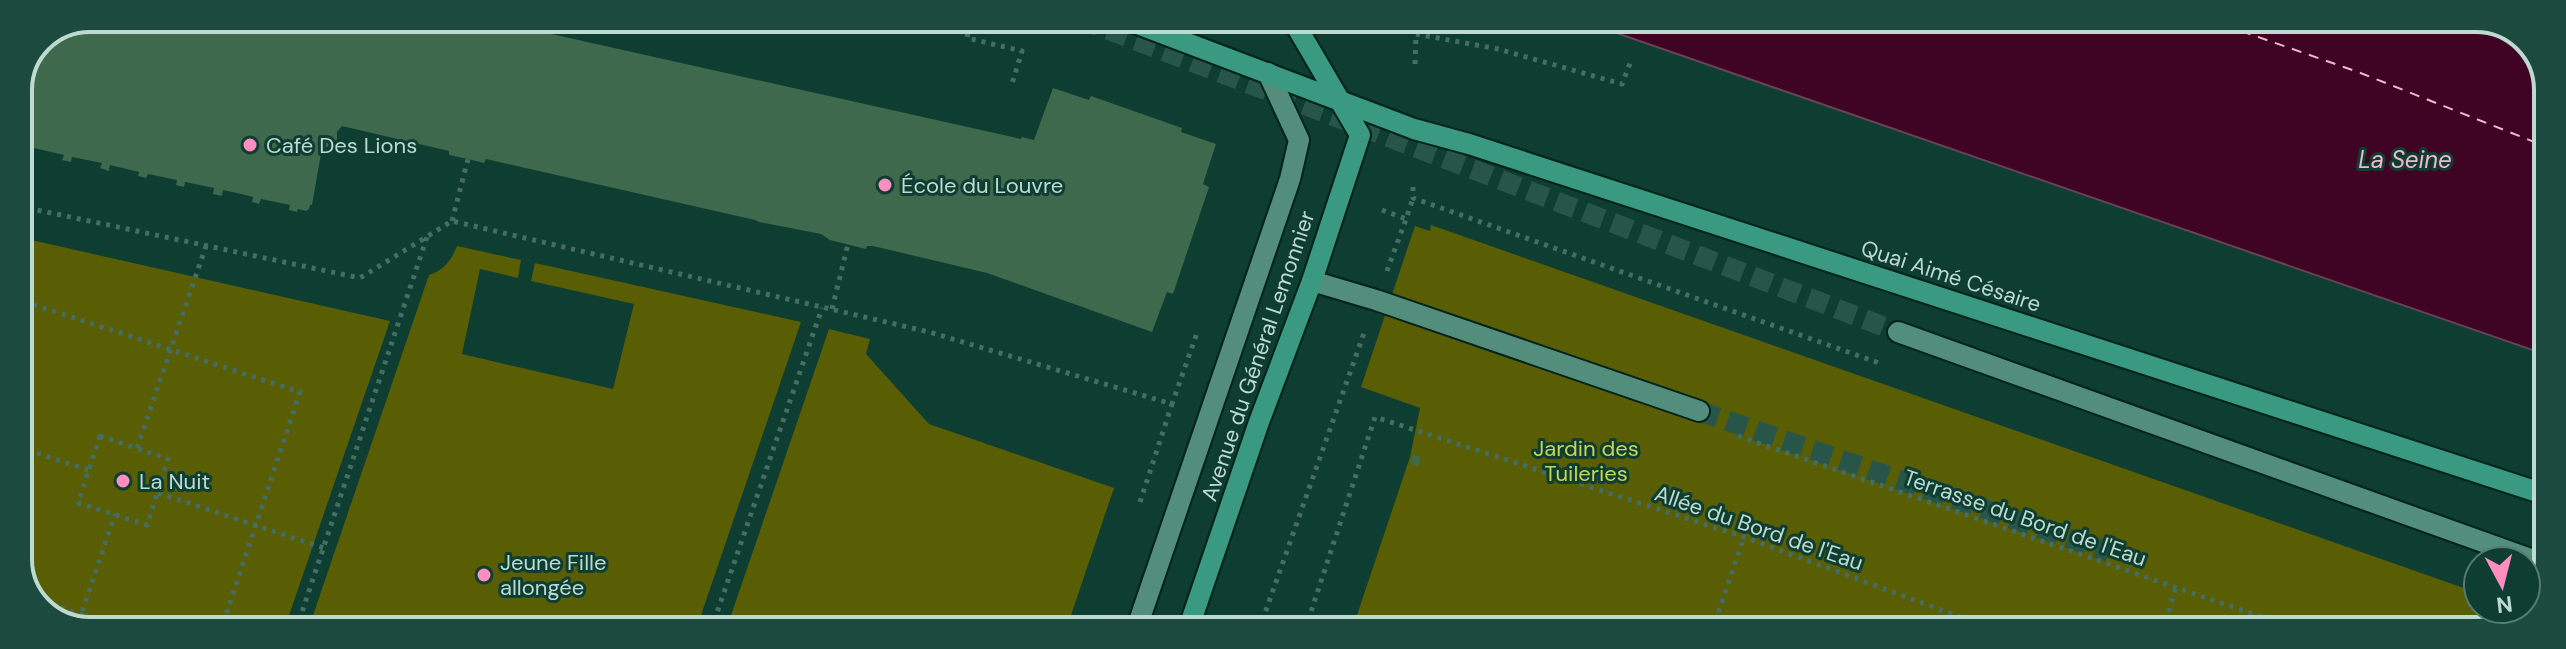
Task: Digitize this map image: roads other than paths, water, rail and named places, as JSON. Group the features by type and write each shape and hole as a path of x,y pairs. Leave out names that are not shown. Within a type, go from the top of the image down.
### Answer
{"main road":[{"name":"Quai Aimé Césaire","path":"1159,32 1414,129 1484,149 2534,491"},
{"name":"Avenue du Général Lemonnier","path":"1192,617 1259,422 1312,281 1360,135 1300,32"}],"lane":[{"path":"1140,617 1285,194 1299,140 1268,73"},
{"path":"1312,281 1699,411"},
{"path":"1898,332 2534,560"}],"water":[{"name":"La Seine","path":"1614,32 2476,32 2498,36 2524,58 2530,68 2534,87 2534,351"}],"tunnel":[{"path":"1114,32 1898,332"},
{"path":"1699,411 2109,552"}],"place":[{"name":"Café Des Lions","path":"250,145"},
{"name":"École du Louvre","path":"885,185"},
{"name":"La Nuit","path":"123,481"},
{"name":"Jeune Fille allongée","path":"484,575"}],"park label":[{"name":"Jardin des Tuileries","path":"1586,460"}]}
